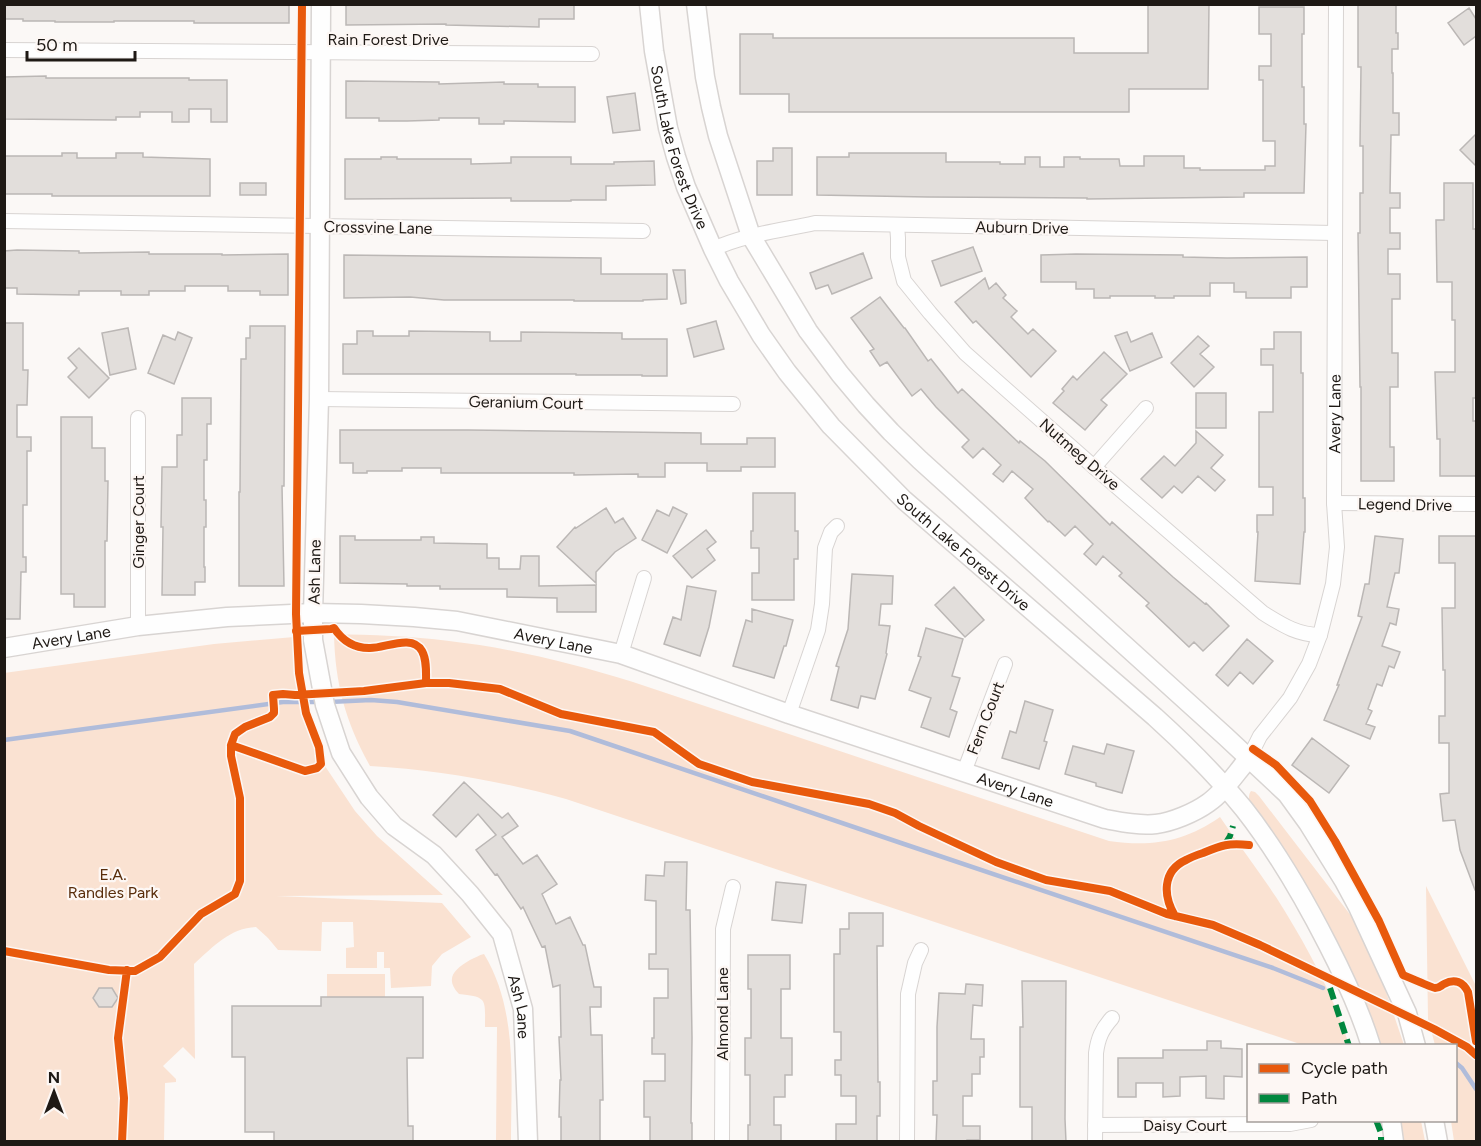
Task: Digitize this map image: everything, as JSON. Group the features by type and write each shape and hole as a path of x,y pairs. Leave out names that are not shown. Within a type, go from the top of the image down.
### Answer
{"main road":[{"name":"Ash Lane","path":"321,4 319,399 313,640 325,705 341,753 369,797 394,825 434,855 470,894 502,934 523,1009 528,1142"},
{"name":"South Lake Forest Drive","path":"650,4 654,51 670,137 686,187 729,281 787,372 831,426 904,500 1155,717 1193,752 1225,787 1266,839 1300,894 1356,1002 1370,1044"},
{"path":"696,4 705,77 716,126 751,236 808,332 840,374 891,432 920,460 1287,794 1314,833 1358,907 1407,1013 1415,1044"},
{"name":"Avery Lane","path":"4,648 138,626 227,617 313,613 457,621 621,654 789,714 1105,819 1135,824 1155,824 1174,820 1208,803 1249,758"},
{"path":"1391,1122 1394,1142"},
{"path":"1434,1122 1438,1142"}],"street":[{"name":"Avery Lane","path":"1249,758 1260,736 1290,698 1309,664 1320,635 1333,584 1337,547 1334,503 1336,4"},
{"name":"Rain Forest Drive","path":"4,50 592,54"},
{"name":"Crossvine Lane","path":"4,221 643,231"},
{"name":"Auburn Drive","path":"713,249 732,241 769,231 814,223 1334,233"},
{"name":"Nutmeg Drive","path":"897,225 898,257 904,281 965,352 1263,613 1286,627 1311,635 1320,635"},
{"name":"Geranium Court","path":"319,399 733,404"},
{"path":"1094,467 1146,408"},
{"name":"Ginger Court","path":"138,418 138,626"},
{"name":"Legend Drive","path":"1334,503 1476,504"},
{"path":"789,714 818,630 825,548 831,532 837,526"},
{"path":"621,654 644,578"},
{"name":"Fern Court","path":"964,772 1005,664"},
{"name":"Almond Lane","path":"722,1142 723,929 732,887"},
{"path":"907,1142 908,994 915,963 921,950"},
{"path":"1095,1142 1096,1053 1102,1028 1112,1018"},
{"name":"Daisy Court","path":"1095,1125 1290,1124 1300,1122"}],"green space":[{"path":"334,634 435,639 541,657 633,682 1109,841 1154,843 1167,841 1194,832 1220,817 1276,897 1297,932 1327,987 1349,1044 1300,1044 566,799 469,777 370,766 354,734 343,703"},
{"name":"E.A. Randles Park","path":"294,637 300,697 311,735 325,766 355,811 377,836 443,895 276,896 442,903 471,937 442,954 432,966 431,986 391,988 390,968 384,968 384,952 377,952 377,968 346,968 346,948 354,947 353,922 322,922 321,951 278,950 256,927 238,931 215,945 194,964 195,1059 183,1047 163,1066 176,1079 176,1082 165,1083 164,1141 5,1141 4,673 214,644"},
{"path":"1255,792 1259,796 1352,917 1380,974 1404,1044 1375,1044 1251,810 1250,793"},
{"path":"1426,886 1476,986 1476,1141 1454,1141 1451,1122 1457,1122 1457,1044 1435,1044 1428,1019"},
{"path":"484,954 503,998 507,1021 511,1069 511,1141 496,1141 497,1027 485,1027 485,1010 480,998 459,994 452,983 456,970"},
{"path":"327,974 385,974 385,997 327,997"},
{"path":"1395,1122 1421,1122 1425,1141 1398,1141"}],"building":[{"path":"4,4 289,4 289,23 23,21 23,19 4,19"},
{"path":"346,4 574,4 574,19 539,19 539,27 446,24 346,25"},
{"path":"1148,4 1209,4 1208,89 1129,89 1129,112 789,112 789,94 740,94 740,34 773,34 773,38 1074,38 1074,53 1148,53"},
{"path":"1358,4 1396,4 1398,49 1392,49 1392,73 1393,113 1399,113 1399,135 1391,135 1390,193 1400,193 1400,208 1390,208 1390,233 1400,233 1400,249 1388,249 1388,274 1400,274 1400,299 1392,299 1392,353 1398,353 1398,387 1390,387 1390,447 1394,447 1394,481 1361,481 1358,233 1360,233 1360,193 1363,193 1363,146 1360,146 1361,67 1358,67"},
{"path":"1259,7 1304,7 1302,87 1304,87 1304,124 1306,124 1304,193 1244,193 1244,197 1087,199 817,195 817,157 849,157 849,153 946,153 946,162 1000,162 1000,164 1025,164 1025,157 1040,157 1040,167 1064,167 1064,157 1119,159 1120,166 1144,166 1144,156 1184,156 1184,168 1200,168 1200,170 1265,170 1265,166 1275,166 1275,141 1263,141 1263,80 1259,80 1259,66 1271,66 1271,34 1259,34"},
{"path":"1469,8 1476,19 1476,36 1464,45 1448,23"},
{"path":"46,76 46,78 227,80 227,122 211,122 211,109 189,109 189,122 172,122 172,112 140,112 140,117 116,117 116,120 4,119 4,77"},
{"path":"346,81 439,82 439,84 504,82 504,84 538,84 538,87 575,87 575,122 504,121 504,124 479,124 479,118 379,121 379,118 346,118"},
{"path":"635,93 640,130 613,133 607,97"},
{"path":"1476,134 1476,166 1460,150"},
{"path":"773,148 792,148 792,195 757,195 757,161 773,161"},
{"path":"62,153 77,153 77,158 116,158 116,153 143,153 143,157 210,159 210,196 4,194 4,156 62,156"},
{"path":"381,157 471,159 471,164 511,163 511,157 571,157 571,164 654,161 655,185 606,186 606,200 345,199 345,159 381,159"},
{"path":"240,183 266,183 266,195 240,195"},
{"path":"1444,183 1473,183 1473,229 1476,229 1476,398 1473,398 1473,421 1476,421 1476,476 1440,476 1435,372 1455,372 1452,282 1437,282 1436,220 1444,220"},
{"path":"973,247 982,271 941,286 932,261"},
{"path":"4,251 79,251 79,253 288,254 288,295 260,295 260,291 228,291 228,286 185,286 185,291 149,291 149,295 121,295 121,291 79,291 79,295 17,294 17,288 4,288"},
{"path":"863,253 872,278 832,294 828,285 816,289 810,273"},
{"path":"344,255 601,258 601,274 667,274 667,299 574,301 444,300 410,297 344,298"},
{"path":"1041,255 1183,255 1183,257 1227,258 1307,257 1307,287 1291,287 1291,298 1246,298 1246,292 1234,292 1234,283 1210,283 1210,296 1094,298 1094,289 1076,289 1076,282 1041,282"},
{"path":"673,270 685,270 686,303 681,304"},
{"path":"985,278 989,289 996,283 1006,295 1003,298 1017,311 1011,317 1028,334 1033,329 1056,351 1031,377 976,321 973,323 955,302"},
{"path":"880,297 928,361 931,359 958,393 962,389 1019,443 1020,441 1045,461 1110,525 1112,522 1173,577 1206,603 1229,626 1203,651 1194,642 1189,647 1146,606 1149,603 1119,576 1122,573 1103,556 1096,565 1084,554 1093,544 1075,526 1065,536 1048,522 1025,498 1033,489 1012,471 1003,482 993,474 1001,465 983,448 973,458 962,447 969,440 921,389 912,396 887,362 880,366 870,351 874,349 851,318"},
{"path":"716,321 724,349 694,357 687,329"},
{"path":"4,323 23,323 23,370 28,370 27,405 17,405 17,437 31,437 31,451 27,451 27,505 23,505 23,557 26,557 26,572 21,572 20,619 4,619"},
{"path":"250,326 285,326 284,486 282,486 284,586 239,586 241,359 246,359 246,338 250,338"},
{"path":"128,328 136,369 110,375 102,333"},
{"path":"357,331 373,331 373,336 409,336 409,331 490,332 490,341 521,341 521,332 622,333 622,339 667,339 667,376 343,374 343,344 357,344"},
{"path":"178,332 192,338 174,384 148,373 163,335 175,340"},
{"path":"1127,332 1131,342 1152,333 1162,357 1130,371 1115,336"},
{"path":"1274,332 1301,332 1305,532 1300,584 1255,581 1257,515 1273,515 1273,487 1259,487 1259,412 1273,412 1273,365 1261,365 1261,349 1274,349"},
{"path":"1198,336 1209,346 1200,354 1214,367 1194,387 1171,363"},
{"path":"79,348 109,378 89,398 68,377 77,368 68,358"},
{"path":"1104,352 1127,374 1101,400 1107,405 1085,430 1053,403 1073,376 1077,380"},
{"path":"1196,393 1226,393 1226,428 1196,428"},
{"path":"182,398 211,398 211,424 207,424 207,460 204,460 205,582 195,582 195,595 162,595 162,467 177,467 177,435 182,435"},
{"path":"61,417 92,417 92,448 105,448 105,481 108,481 105,607 74,607 74,594 61,594"},
{"path":"340,430 701,433 701,444 747,444 747,438 775,438 775,467 741,467 741,471 707,471 707,463 665,463 665,477 638,477 638,474 441,473 441,468 402,468 402,471 353,473 353,463 340,463"},
{"path":"1196,431 1223,455 1211,468 1225,480 1215,491 1198,476 1182,493 1174,486 1162,498 1141,479 1164,456 1175,466 1196,443"},
{"path":"753,493 795,493 798,559 794,559 794,600 752,600 752,573 759,573 759,548 751,548"},
{"path":"673,507 687,514 667,553 642,540 657,510 669,516"},
{"path":"606,508 615,523 623,518 636,538 615,552 596,572 596,583 557,547 575,527"},
{"path":"706,530 716,542 707,549 715,560 692,578 673,556"},
{"path":"340,536 355,536 355,540 421,540 421,537 434,537 434,543 487,544 487,558 499,558 499,569 520,569 521,556 539,556 539,586 596,585 596,612 557,612 557,598 507,597 507,589 440,589 440,586 407,586 407,584 340,583"},
{"path":"1375,536 1403,539 1399,573 1395,573 1387,607 1399,609 1396,625 1390,623 1382,646 1400,652 1394,668 1389,666 1382,686 1377,684 1368,709 1372,711 1366,724 1375,727 1370,739 1324,720 1339,685 1337,685 1362,617 1358,616 1365,584 1369,584"},
{"path":"1439,536 1476,536 1476,890 1460,850 1455,820 1443,821 1440,794 1449,793 1449,743 1439,743 1439,716 1445,716 1442,608 1455,608 1455,563 1439,563"},
{"path":"852,574 893,576 892,604 881,604 879,625 890,626 887,654 875,699 861,696 858,708 831,700 839,667 836,666 848,629"},
{"path":"687,586 716,591 709,627 700,656 664,644 673,617 681,620"},
{"path":"954,587 984,620 965,637 935,605"},
{"path":"752,609 793,620 774,678 733,666 746,620 752,622"},
{"path":"926,628 963,639 952,676 960,678 950,709 957,712 949,737 921,727 931,698 909,690 921,657 918,656"},
{"path":"1247,639 1273,661 1253,684 1240,672 1228,686 1216,675"},
{"path":"1025,701 1053,710 1039,769 1002,758 1010,731 1016,733"},
{"path":"1312,738 1349,766 1329,793 1292,765"},
{"path":"1107,744 1134,751 1122,793 1065,774 1073,746 1104,754"},
{"path":"464,782 502,818 508,813 518,826 502,837 523,864 537,855 557,884 542,894 556,924 570,917 585,945 594,987 601,987 601,1007 590,1007 591,1035 602,1035 603,1100 600,1100 600,1142 561,1142 561,1117 559,1117 560,985 553,987 545,946 542,947 523,907 521,909 497,874 495,875 476,850 496,835 478,814 456,837 433,815"},
{"path":"665,862 687,862 686,910 690,910 692,1142 650,1142 650,1117 644,1117 644,1081 665,1081 665,1054 652,1054 652,1038 654,1038 654,998 668,998 668,969 649,969 649,954 656,954 656,901 645,900 646,875 664,876"},
{"path":"776,882 806,885 802,923 772,920"},
{"path":"849,913 883,913 883,946 877,946 880,1116 877,1116 877,1142 836,1141 836,1124 856,1124 856,1096 841,1096 841,1075 835,1075 835,1060 841,1060 841,1032 834,1032 834,954 840,954 840,929 849,929"},
{"path":"748,955 790,955 790,989 781,989 781,1038 792,1038 792,1075 785,1075 785,1097 774,1097 774,1125 781,1125 781,1142 748,1142 750,1075 745,1075 745,1038 751,1038 751,989 748,989"},
{"path":"1022,981 1066,981 1066,1142 1032,1142 1032,1107 1020,1107"},
{"path":"966,984 983,985 982,1006 973,1005 971,1039 984,1039 984,1057 980,1057 980,1074 972,1074 972,1096 963,1096 963,1126 980,1126 980,1140 936,1142 937,1115 933,1115 933,1081 937,1081 939,993 965,994"},
{"path":"99,988 112,988 118,998 112,1007 99,1007 93,998"},
{"path":"321,997 423,997 423,1058 407,1058 408,1126 413,1126 413,1142 274,1142 274,1132 245,1132 245,1057 232,1057 232,1006 321,1006"},
{"path":"1207,1041 1221,1041 1221,1048 1242,1049 1242,1077 1224,1076 1224,1099 1206,1098 1206,1076 1180,1077 1180,1096 1163,1097 1163,1083 1136,1083 1136,1097 1118,1097 1118,1058 1163,1058 1163,1050 1207,1050"}],"waterway":[{"path":"329,702 371,700 397,702 570,731 1273,968 1323,988"},
{"path":"4,740 283,702 320,702"},
{"path":"1457,1064 1476,1089"}],"marked path":[{"path":"1225,844 1233,826"},
{"path":"1330,988 1348,1044"},
{"path":"1377,1122 1381,1133 1381,1142"}],"cycle path":[{"path":"231,745 305,771 317,768 321,764 319,747 306,713 299,673 296,614 302,4"},
{"path":"296,631 334,628 349,642 364,648 412,643 424,655 426,683"},
{"path":"4,951 109,970 135,971 160,957 201,914 235,894 240,881 240,798 231,756 231,745 235,734 274,713 273,695 364,691 426,683 449,683 500,689 561,714 654,732 699,764 752,782 869,804 895,813 996,862 1046,880 1110,891 1167,914 1213,925 1260,945 1434,1029 1467,1047 1476,1055"},
{"path":"1253,749 1276,765 1310,801 1379,921 1403,975 1435,988 1455,981 1461,983 1466,989 1476,1041"},
{"path":"1175,916 1168,900 1167,885 1172,871 1178,865 1220,846 1249,845"},
{"path":"122,1142 124,1098 118,1038 127,970"}]}
